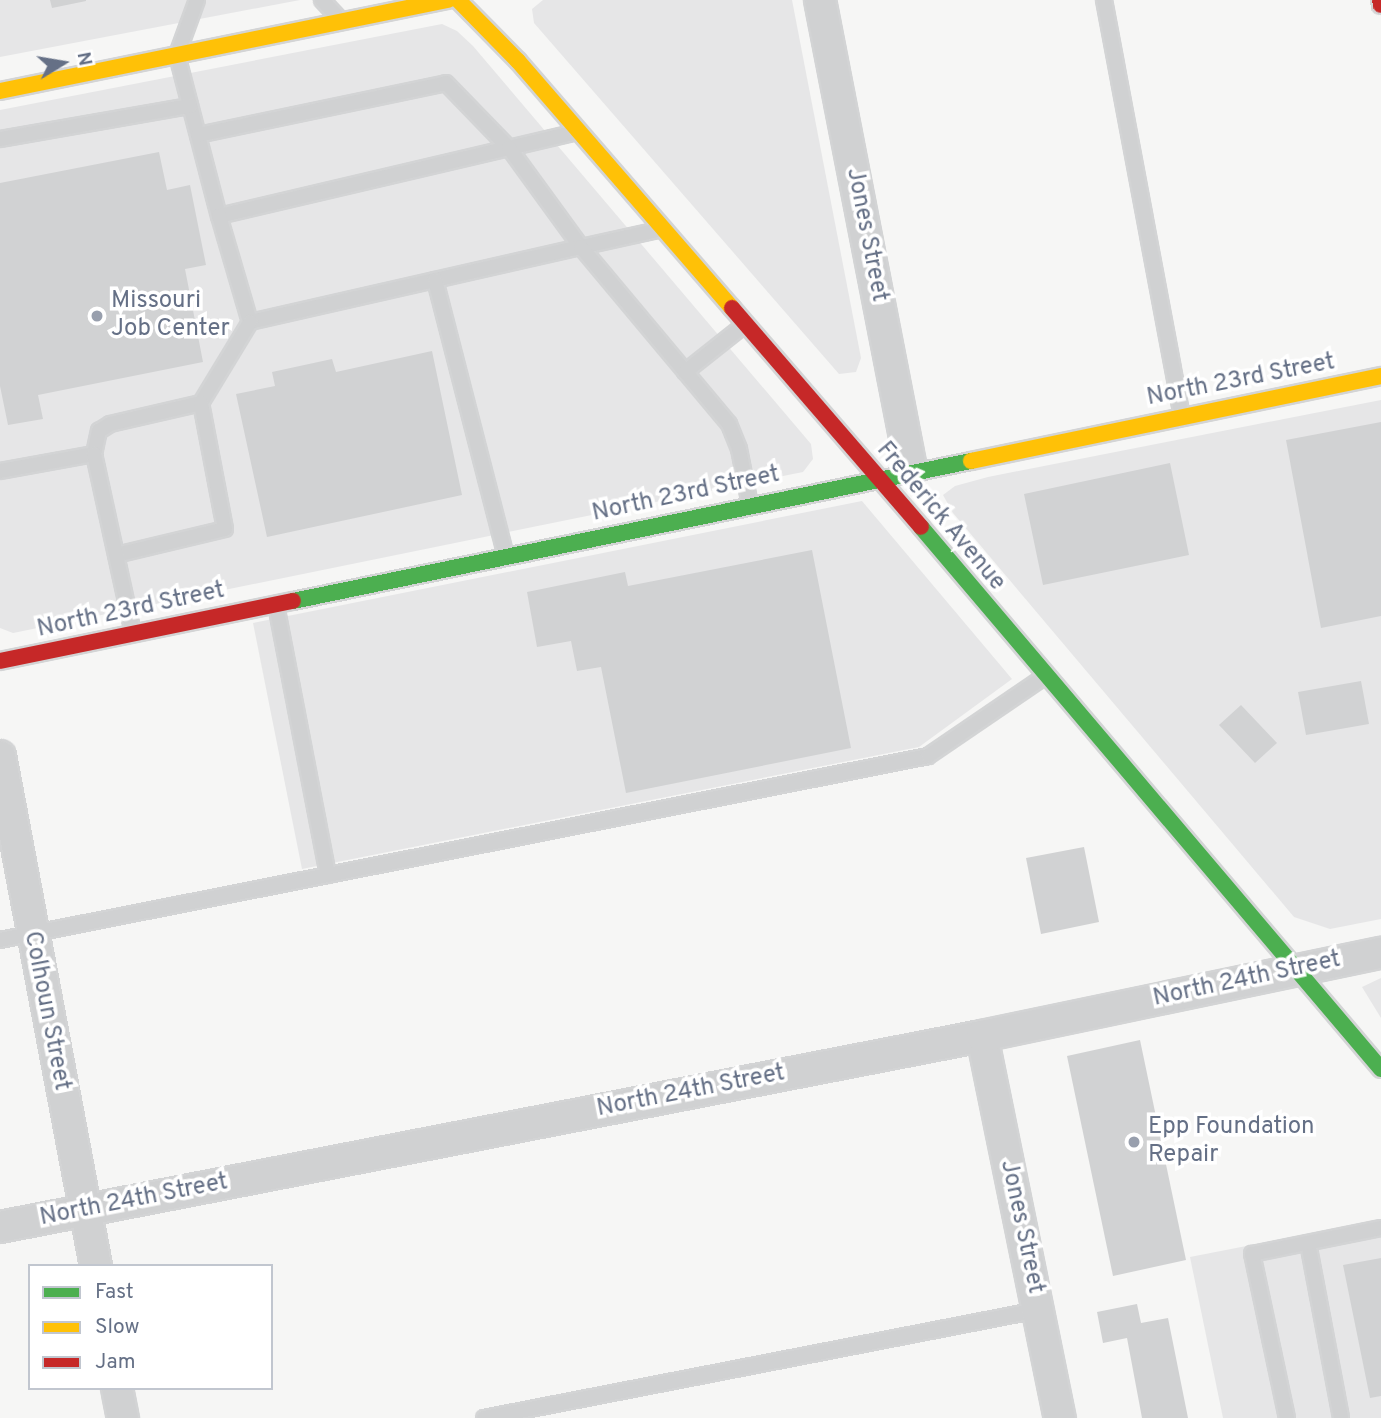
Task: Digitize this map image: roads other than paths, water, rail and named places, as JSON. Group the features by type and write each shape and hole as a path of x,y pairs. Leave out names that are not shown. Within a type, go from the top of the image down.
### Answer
{"main road":[{"path":"0,91 449,0"},
{"name":"Frederick Avenue","path":"458,0 579,132 879,478 1044,677 1381,1069"},
{"path":"1380,0 1381,5"},
{"name":"North 23rd Street","path":"0,662 911,470 1381,376"}],"street":[{"name":"Jones Street","path":"820,0 911,470"},
{"name":"Colhoun Street","path":"0,756 30,934 96,1264"},
{"name":"North 24th Street","path":"0,1227 982,1036 1381,953"},
{"name":"Jones Street","path":"982,1036 1060,1418"},
{"path":"117,1390 123,1418"}],"lane":[{"path":"197,0 177,55 250,322"},
{"path":"322,0 344,23"},
{"path":"1104,0 1182,417"},
{"path":"198,135 446,83 509,148 581,247 729,424 739,449 750,505"},
{"path":"0,139 190,106"},
{"path":"219,216 579,132"},
{"path":"116,555 225,529 201,404 250,322 662,229"},
{"path":"435,280 506,556"},
{"path":"685,372 744,325"},
{"path":"133,634 94,454 99,431 110,424 201,404"},
{"path":"0,471 94,454"},
{"path":"276,604 328,875"},
{"path":"0,940 928,756 1044,677"},
{"path":"1287,1418 1252,1254 1381,1228"},
{"path":"1308,1243 1340,1418"},
{"path":"484,1418 1038,1310"}],"place":[{"name":"Missouri Job Center","path":"97,316"},
{"name":"Epp Foundation Repair","path":"1134,1142"}]}
